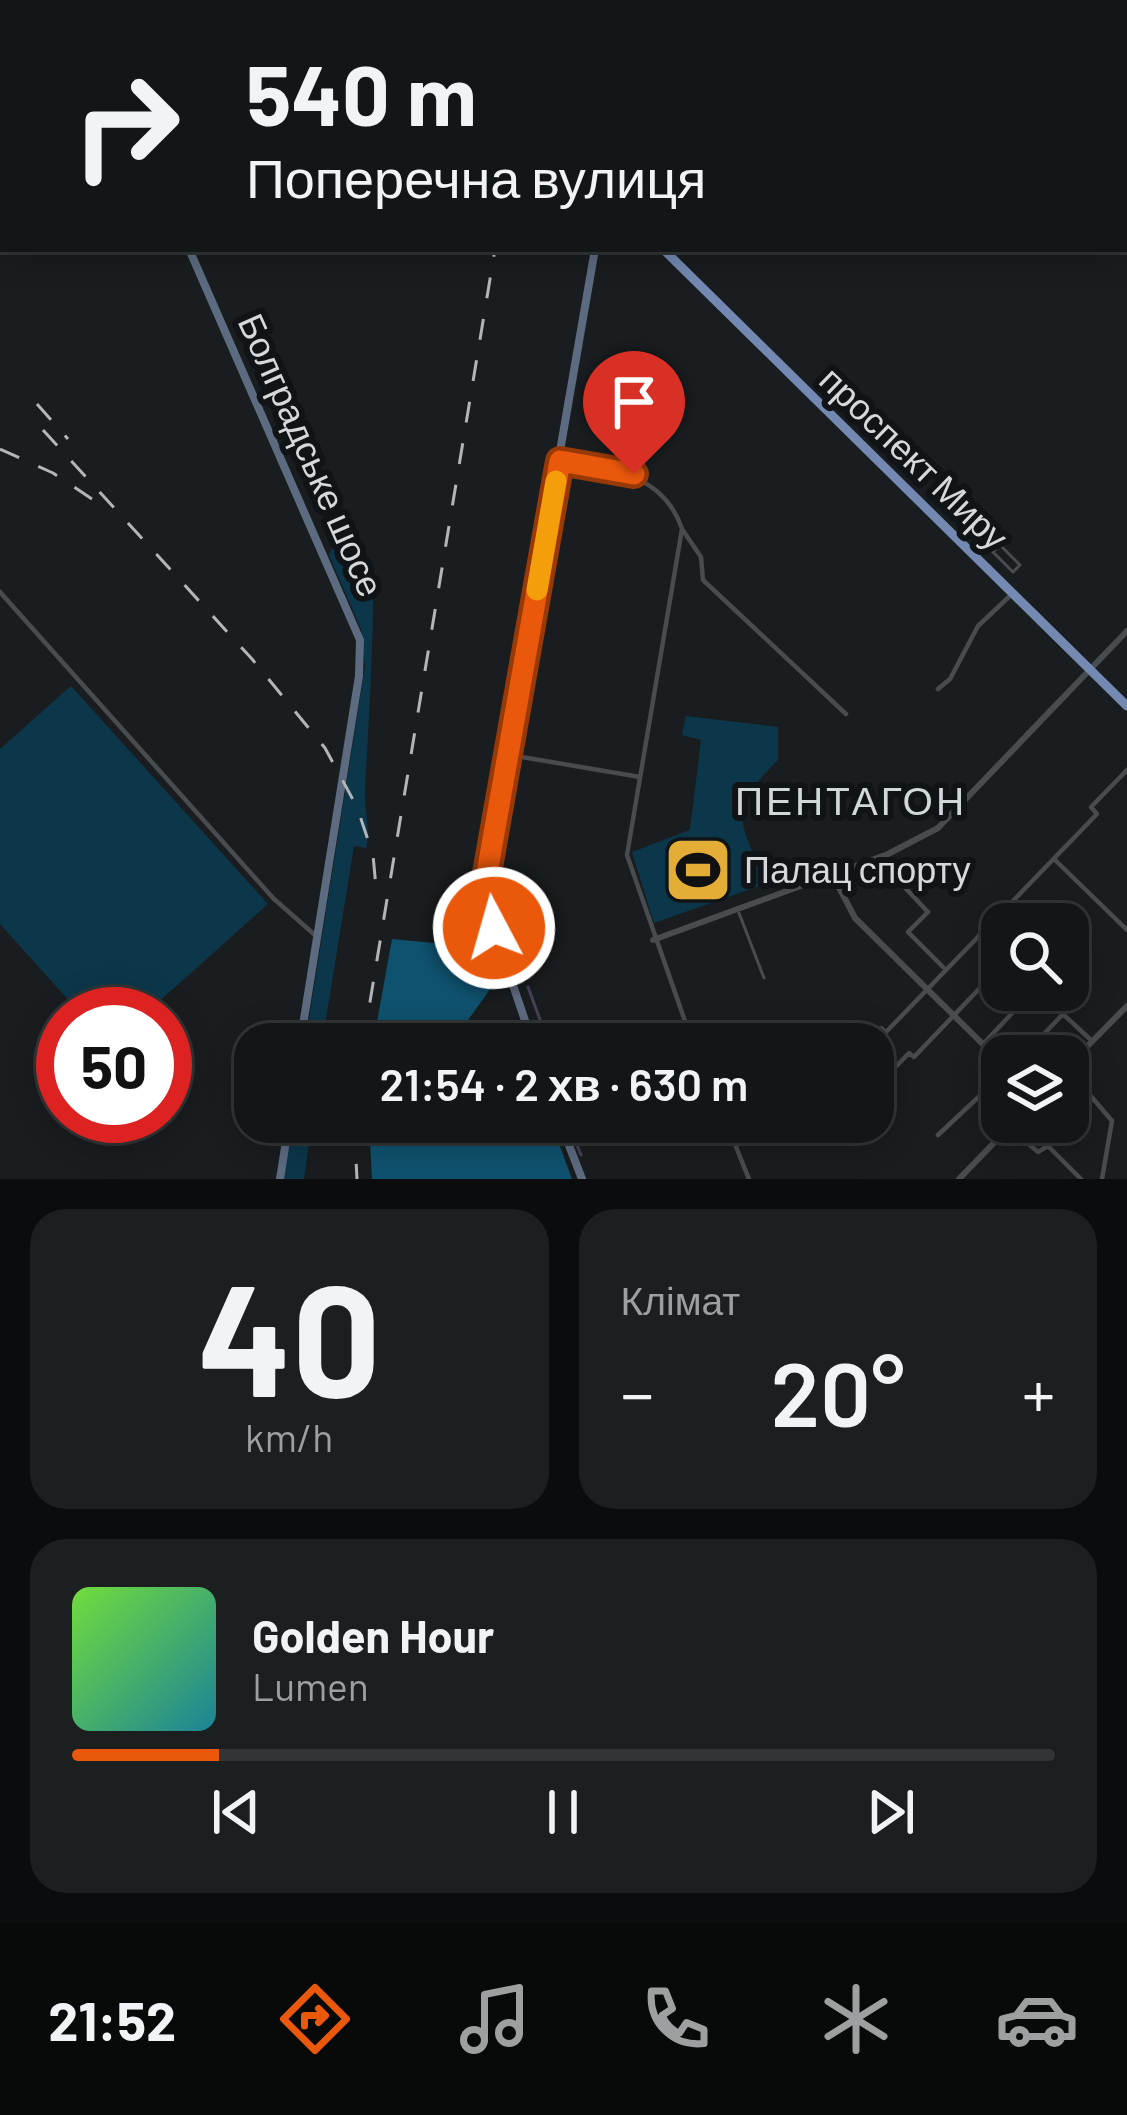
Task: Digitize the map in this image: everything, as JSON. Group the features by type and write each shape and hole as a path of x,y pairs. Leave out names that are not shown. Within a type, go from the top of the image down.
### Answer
{"main road":[{"name":"Болградське шосе","path":"190,252 358,629 359,676 304,1023"},
{"path":"526,1023 486,900 595,252"},
{"name":"проспект Миру","path":"666,252 1127,706"},
{"path":"280,1179 286,1143"},
{"path":"568,1143 582,1179"}],"street":[{"path":"560,461 634,474 659,492 701,557 703,580 846,714"},
{"path":"682,530 627,855 685,1023"},
{"path":"1000,544 1020,565 1013,572 993,552 1000,544"},
{"path":"0,592 273,898 303,929 318,936"},
{"path":"938,689 950,679 978,626 1013,593"},
{"path":"653,940 888,854 944,824 1127,632"},
{"path":"510,755 640,777"},
{"path":"894,1023 1097,814 1091,807 1127,770"},
{"path":"1054,859 1127,930"},
{"path":"832,874 855,918 981,1043"},
{"path":"895,878 928,912 908,932 945,969"},
{"path":"738,909 764,978"},
{"path":"894,1070 981,985"},
{"path":"1089,1044 1127,1006"},
{"path":"991,1035 1015,1011"},
{"path":"1060,1011 1092,1041"},
{"path":"1044,1035 1064,1014"},
{"path":"1089,1090 1112,1121 1102,1179"},
{"path":"938,1135 981,1095"},
{"path":"734,1143 749,1179"},
{"path":"959,1179 994,1143"},
{"path":"1029,1143 1035,1150 1048,1146 1082,1179"}],"shaded area":[{"path":"350,531 366,564 373,562 365,791 368,827 366,848 354,846 325,1023 308,1023 365,667 361,629 329,555 336,540"},
{"path":"71,686 268,904 175,987 57,987 0,924 0,749"},
{"path":"686,716 778,727 778,760 750,792 742,817 765,884 654,923 632,852 690,830 701,740 682,735"},
{"path":"392,939 444,944 480,940 493,985 466,1023 377,1023"},
{"path":"289,1143 309,1143 304,1179 283,1179"},
{"path":"370,1143 559,1143 572,1179 372,1179"}],"waterway":[{"path":"495,860 494,889 514,947"},
{"path":"515,951 525,977"},
{"path":"528,987 541,1023"},
{"path":"576,1143 581,1155"}],"railway":[{"path":"366,1023 495,252"},
{"path":"37,404 68,439"},
{"path":"43,430 252,659 325,748 357,807 373,855 377,898"},
{"path":"0,449 53,473 95,501"},
{"path":"355,1143 357,1179"}],"slow traffic":[{"path":"537,590 556,481"}],"place":[{"name":"Палац спорту","path":"698,870"}],"district":[{"name":"ПЕНТАГОН","path":"851,801"}],"route":[{"path":"494,928 486,900 487,873 560,461 634,474"}]}
